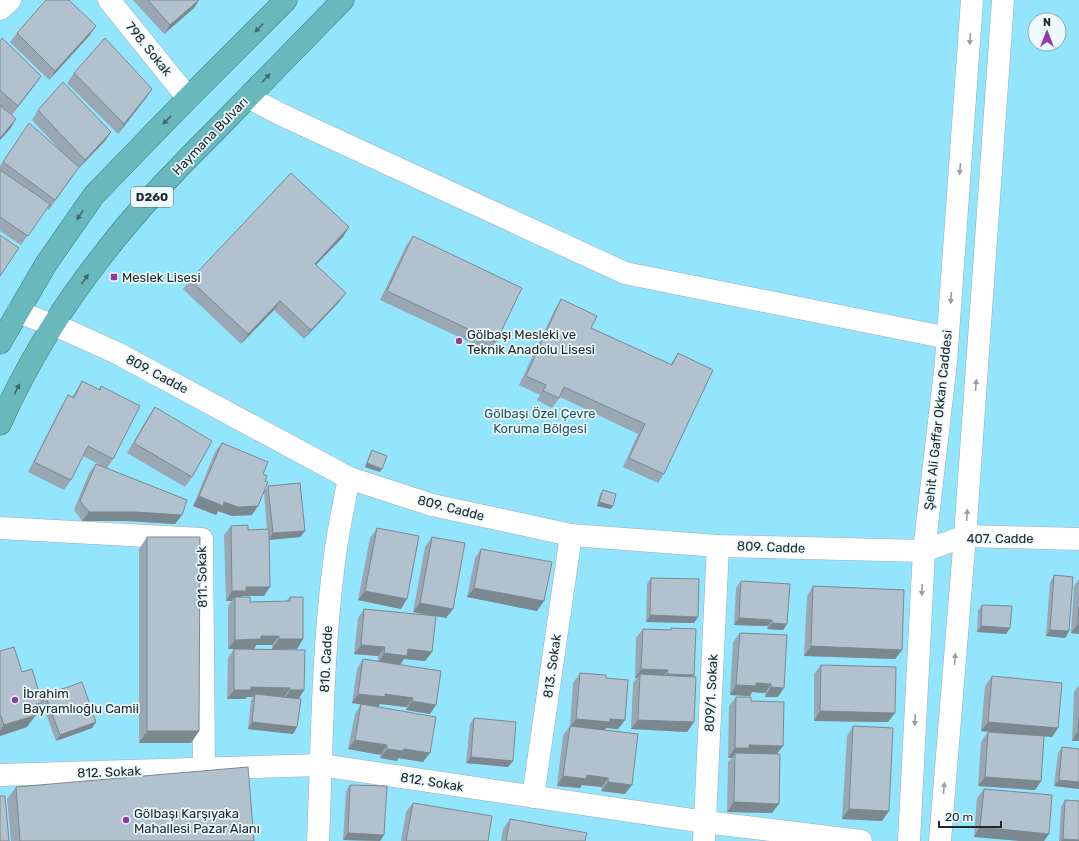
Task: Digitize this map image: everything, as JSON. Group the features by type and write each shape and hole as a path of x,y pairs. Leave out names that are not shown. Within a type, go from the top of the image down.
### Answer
{"highway":[{"path":"0,343 46,264 94,195 286,0"},
{"name":"Haymana Bulvarı","path":"0,424 30,364 53,324 102,256 132,219 180,166 343,0"}],"street":[{"path":"0,9 10,0"},
{"name":"798. Sokak","path":"109,0 188,98"},
{"name":"Şehit Ali Gaffar Okkan Caddesi","path":"909,841 924,551 948,338 972,0"},
{"path":"940,841 965,536 1003,0"},
{"path":"248,97 280,114 625,273 948,338"},
{"name":"809. Cadde","path":"18,312 53,324 117,353 349,478 432,505 571,535 718,546 924,551"},
{"name":"810. Cadde","path":"318,841 324,682 331,591 333,570 349,478"},
{"name":"811. Sokak","path":"0,528 202,539 204,769"},
{"name":"813. Sokak","path":"533,797 571,535"},
{"name":"407. Cadde","path":"924,551 965,536 1079,539"},
{"name":"809/1. Sokak","path":"704,832 718,546"},
{"name":"812. Sokak","path":"0,775 322,765 533,797 704,832 861,841"}],"green space":[{"name":"Gölbaşı Özel Çevre Koruma Bölgesi","path":"0,0 1079,0 1079,841 0,841"}],"building":[{"path":"46,0 69,0 96,26 55,71 17,33"},
{"path":"148,0 199,0 170,25"},
{"path":"2,38 41,76 18,106 0,90 0,41"},
{"path":"105,38 152,89 124,124 74,73"},
{"path":"63,82 111,132 85,160 38,110"},
{"path":"0,105 16,119 0,138"},
{"path":"29,123 79,167 55,200 3,162"},
{"path":"0,170 50,204 28,236 0,217"},
{"path":"291,173 349,227 315,264 346,293 311,330 280,301 248,334 190,280"},
{"path":"0,235 19,248 0,276"},
{"path":"413,236 522,288 496,342 387,291"},
{"path":"561,299 597,316 591,328 672,365 678,353 713,370 664,474 629,458 645,424 564,387 559,398 543,391 546,385 526,376"},
{"path":"82,381 100,390 101,386 140,406 113,459 88,446 71,480 34,462 68,395 74,398"},
{"path":"155,407 212,441 192,477 134,443"},
{"path":"222,443 268,462 263,474 267,476 265,481 268,482 258,506 238,507 224,502 223,506 199,496"},
{"path":"372,450 387,456 382,469 367,463"},
{"path":"96,464 187,500 182,515 135,512 89,512 80,501"},
{"path":"300,483 305,531 273,533 268,486"},
{"path":"603,490 616,494 613,506 599,502"},
{"path":"248,525 248,530 269,529 270,587 246,587 246,591 232,591 231,526"},
{"path":"377,528 419,536 407,599 365,591"},
{"path":"147,537 200,537 199,731 147,731"},
{"path":"432,537 465,543 453,609 420,603"},
{"path":"481,549 552,562 544,601 474,588"},
{"path":"1054,575 1073,577 1069,631 1050,630"},
{"path":"651,578 699,579 698,617 650,615"},
{"path":"741,581 790,584 787,624 772,623 772,620 739,618"},
{"path":"813,586 904,590 902,650 811,646"},
{"path":"235,597 250,597 250,602 290,601 290,597 303,597 303,639 279,639 279,636 261,636 261,639 235,640"},
{"path":"982,605 1012,606 1010,628 981,626"},
{"path":"364,609 436,616 432,652 408,649 407,656 384,653 385,647 361,645"},
{"path":"671,628 696,629 694,675 667,674 668,670 641,669 643,629 671,630"},
{"path":"740,633 787,635 784,688 771,687 771,684 756,683 756,686 736,685"},
{"path":"14,647 22,672 32,669 42,703 33,705 36,715 4,725 0,716 0,651"},
{"path":"234,649 305,650 304,690 290,690 290,688 251,687 251,690 234,690"},
{"path":"363,659 441,671 436,705 412,701 413,698 385,694 385,697 358,694"},
{"path":"821,665 896,667 895,713 820,711"},
{"path":"580,673 606,675 606,678 628,680 625,720 610,719 610,722 576,719"},
{"path":"640,674 696,677 694,722 638,720"},
{"path":"992,676 1062,683 1058,728 988,722"},
{"path":"82,682 96,722 60,735 45,695"},
{"path":"255,694 301,699 297,727 252,722"},
{"path":"736,697 751,697 751,701 784,702 783,746 749,745 749,748 735,748"},
{"path":"361,704 436,717 430,753 404,749 403,751 387,749 387,745 355,740"},
{"path":"474,718 516,722 513,761 471,757"},
{"path":"570,726 638,734 632,785 608,782 608,778 587,775 586,779 563,776"},
{"path":"853,726 893,728 889,811 849,809"},
{"path":"988,732 1044,736 1041,781 985,777"},
{"path":"1062,747 1079,749 1079,782 1059,780"},
{"path":"735,753 780,754 779,804 734,802"},
{"name":"Gölbaşı Karşıyaka Mahallesi Pazar Alanı","path":"248,767 254,841 20,841 16,787"},
{"path":"350,785 387,786 384,835 348,833"},
{"path":"984,789 1052,795 1049,834 980,827"},
{"path":"0,796 5,796 9,841 0,841"},
{"path":"1065,800 1079,801 1079,840 1063,839"},
{"path":"413,803 492,816 488,841 406,841"},
{"path":"510,819 587,833 585,841 506,841"}],"place":[{"name":"Meslek Lisesi","path":"114,277"},
{"name":"Gölbaşı Mesleki ve Teknik Anadolu Lisesi","path":"459,341"},
{"name":"İbrahim Bayramlıoğlu Camii","path":"15,700"},
{"name":"Gölbaşı Karşıyaka Mahallesi Pazar Alanı","path":"126,820"}]}
